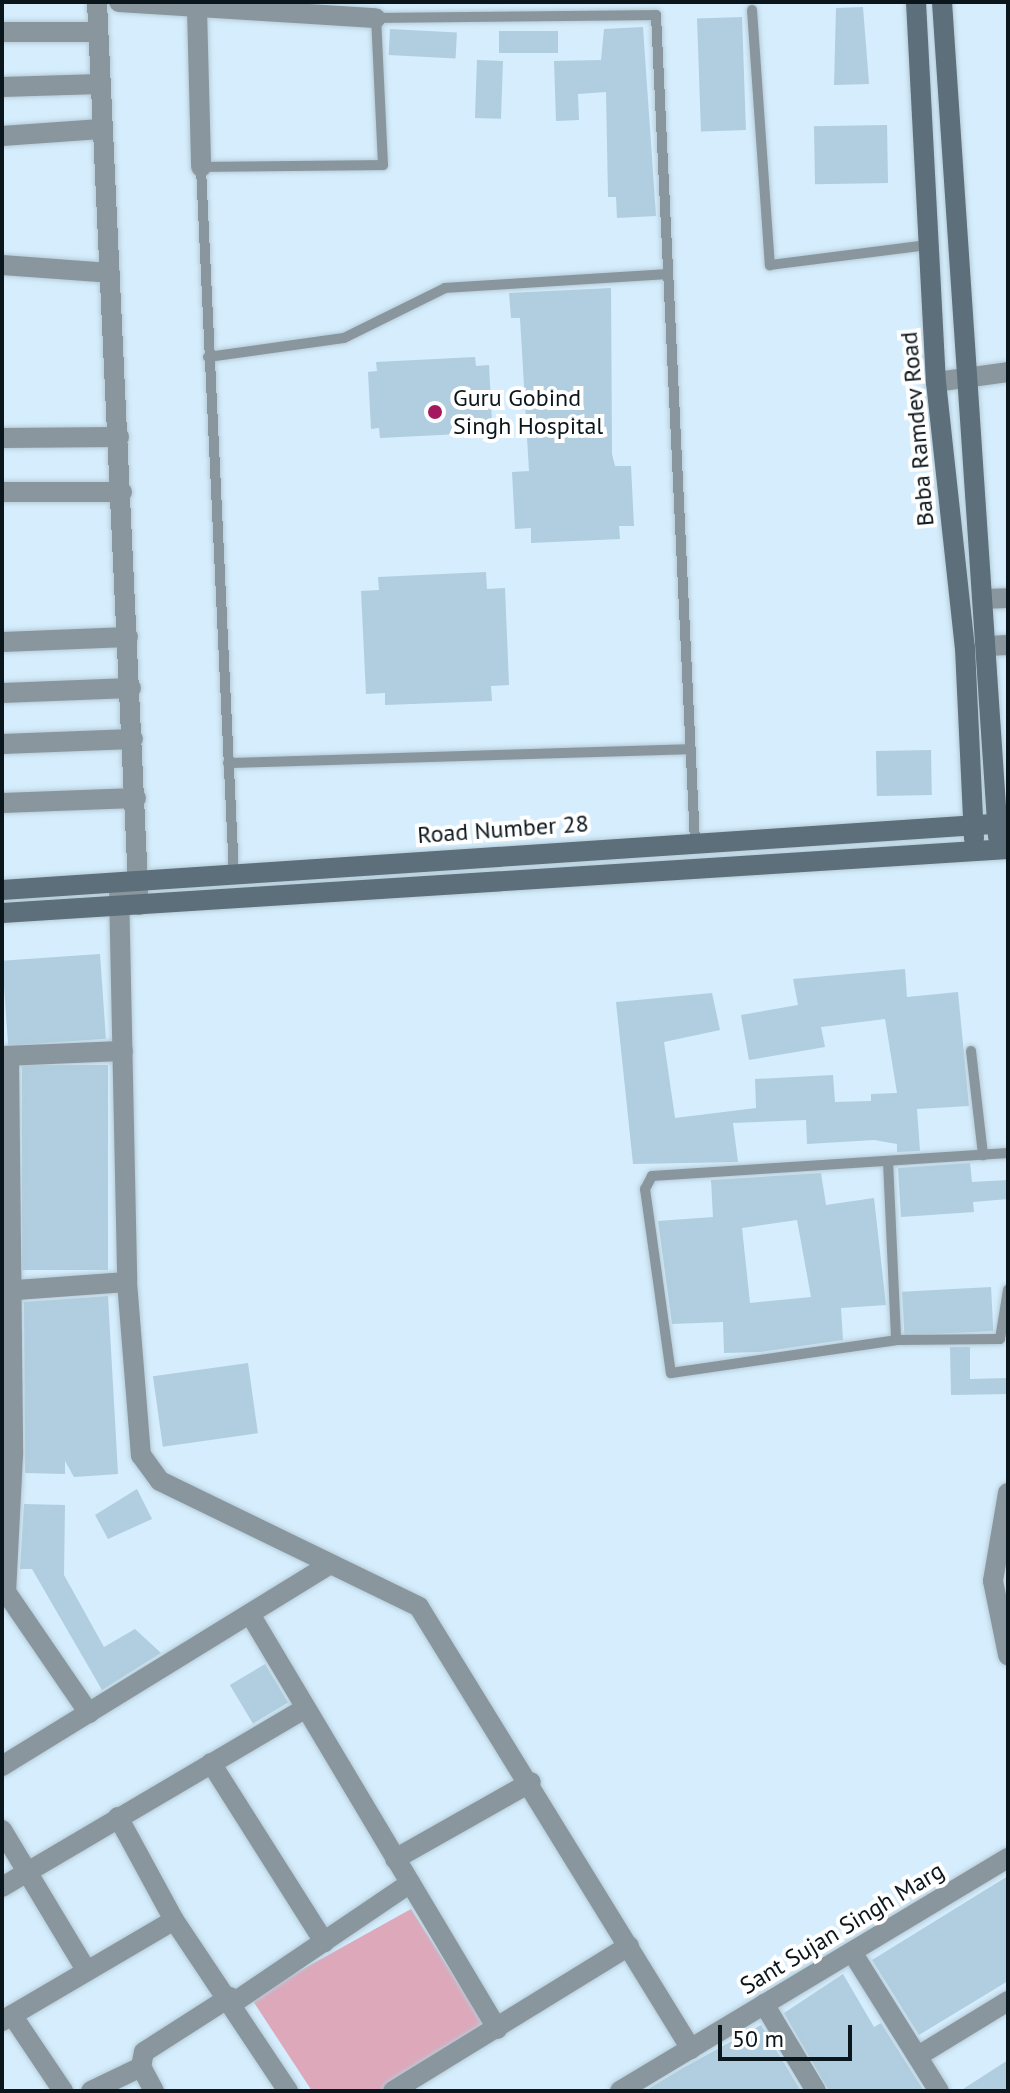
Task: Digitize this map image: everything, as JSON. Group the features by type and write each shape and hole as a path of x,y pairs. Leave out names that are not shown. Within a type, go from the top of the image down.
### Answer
{"street":[{"path":"97,2 136,798 123,1051 127,1282 136,1432 149,1469 329,1565 419,1607 531,1782 691,2049"},
{"path":"119,2 376,18"},
{"name":"Baba Ramdev Road","path":"916,2 936,382 965,648 972,826 976,851"},
{"path":"942,2 962,379 983,599 998,646 1004,849"},
{"path":"197,9 201,167"},
{"path":"2,32 98,32"},
{"path":"2,87 100,84"},
{"path":"2,136 101,129"},
{"path":"2,265 110,273"},
{"path":"936,382 1008,372"},
{"path":"2,438 119,437"},
{"path":"2,492 122,492"},
{"path":"983,599 1008,598"},
{"path":"2,642 128,637"},
{"path":"2,693 131,688"},
{"path":"2,744 133,739"},
{"path":"2,803 136,798"},
{"name":"Road Number 28","path":"2,913 130,896 695,842 1002,824"},
{"name":"Road Number 28","path":"235,887 1004,849"},
{"name":"Road Number 28","path":"2,890 130,896"},
{"path":"89,1713 6,1592 6,1056 123,1051"},
{"path":"7,1291 127,1282"},
{"path":"1008,1493 993,1581 1008,1655"},
{"path":"2,1766 329,1565"},
{"path":"250,1614 302,1710 497,2029"},
{"path":"2,1887 302,1710"},
{"path":"211,1763 324,1942"},
{"path":"395,1859 531,1782"},
{"path":"118,1817 174,1920 232,2000 288,2091"},
{"path":"2,1830 85,1968"},
{"name":"Sant Sujan Singh Marg","path":"620,2091 1008,1858"},
{"path":"154,2091 141,2067 144,2052 324,1942 410,1883"},
{"path":"63,2091 7,2018 85,1968 174,1920"},
{"path":"393,2091 629,1946"},
{"path":"852,1952 939,2091"},
{"path":"918,2056 1008,2001"},
{"path":"764,2004 816,2091"},
{"path":"91,2091 141,2067"}],"lane":[{"path":"752,10 770,265 929,245"},
{"path":"235,887 201,167 383,165 376,18 656,15 695,842"},
{"path":"208,357 344,338 445,288 668,274"},
{"path":"228,763 691,749"},
{"path":"971,1051 983,1155"},
{"path":"1008,1153 652,1176 645,1189 667,1371 896,1340 1000,1339 1008,1290"},
{"path":"888,1161 896,1340"}],"shaded area":[{"path":"411,1909 486,2027 384,2091 312,2091 251,1998"}],"building":[{"path":"863,7 869,84 834,85 836,8"},
{"path":"742,17 746,130 701,132 697,19"},
{"path":"643,27 656,216 617,218 616,197 608,197 606,92 578,94 579,120 556,121 554,61 601,60 604,29"},
{"path":"390,29 457,33 456,58 389,55"},
{"path":"499,31 558,31 558,53 499,53"},
{"path":"477,60 503,61 501,119 475,118"},
{"path":"887,125 888,183 815,184 814,126"},
{"path":"611,288 612,454 615,466 631,466 634,526 619,526 620,539 531,543 531,528 515,529 512,472 529,471 520,318 511,318 509,293"},
{"path":"475,357 476,366 489,365 492,422 480,423 480,433 380,438 379,428 371,429 368,372 377,371 376,362"},
{"path":"486,572 487,589 505,588 509,685 491,686 492,701 385,705 385,693 366,694 361,591 379,590 378,577"},
{"path":"931,750 932,795 877,796 876,751"},
{"path":"100,954 106,1039 8,1046 2,961"},
{"path":"905,969 907,997 958,992 969,1106 917,1109 920,1151 897,1152 897,1144 874,1140 807,1144 806,1120 733,1123 738,1162 633,1164 616,1002 712,993 720,1030 664,1042 675,1118 756,1108 755,1079 833,1075 835,1102 871,1101 871,1094 897,1093 885,1019 821,1027 825,1047 749,1060 741,1015 798,1005 793,979"},
{"path":"22,1065 108,1065 108,1270 22,1270"},
{"path":"970,1163 972,1182 1008,1180 1008,1199 973,1202 974,1212 901,1217 898,1168"},
{"path":"821,1173 826,1205 874,1198 886,1305 841,1308 843,1340 761,1352 724,1353 723,1322 672,1324 658,1221 713,1217 711,1180","holes":["797,1220 811,1297 750,1303 742,1228"]},
{"path":"991,1287 993,1331 904,1336 902,1292"},
{"path":"108,1296 118,1474 74,1477 65,1461 65,1474 25,1473 24,1302"},
{"path":"950,1347 970,1347 970,1379 1008,1378 1008,1394 951,1395"},
{"path":"248,1363 258,1433 163,1447 153,1376"},
{"path":"137,1489 152,1519 108,1539 95,1515"},
{"path":"24,1504 65,1505 64,1575 104,1647 135,1629 161,1653 102,1690 32,1569 20,1569"},
{"path":"265,1664 288,1703 253,1724 230,1685"},
{"path":"1008,1876 1008,1981 919,2035 872,1960"},
{"path":"843,1974 874,2027 881,2023 924,2091 829,2091 784,2013"},
{"path":"761,2025 801,2091 645,2091 683,2068"},
{"path":"1008,2060 1008,2091 960,2091"}],"place":[{"name":"Guru Gobind Singh Hospital","path":"435,412"}]}
